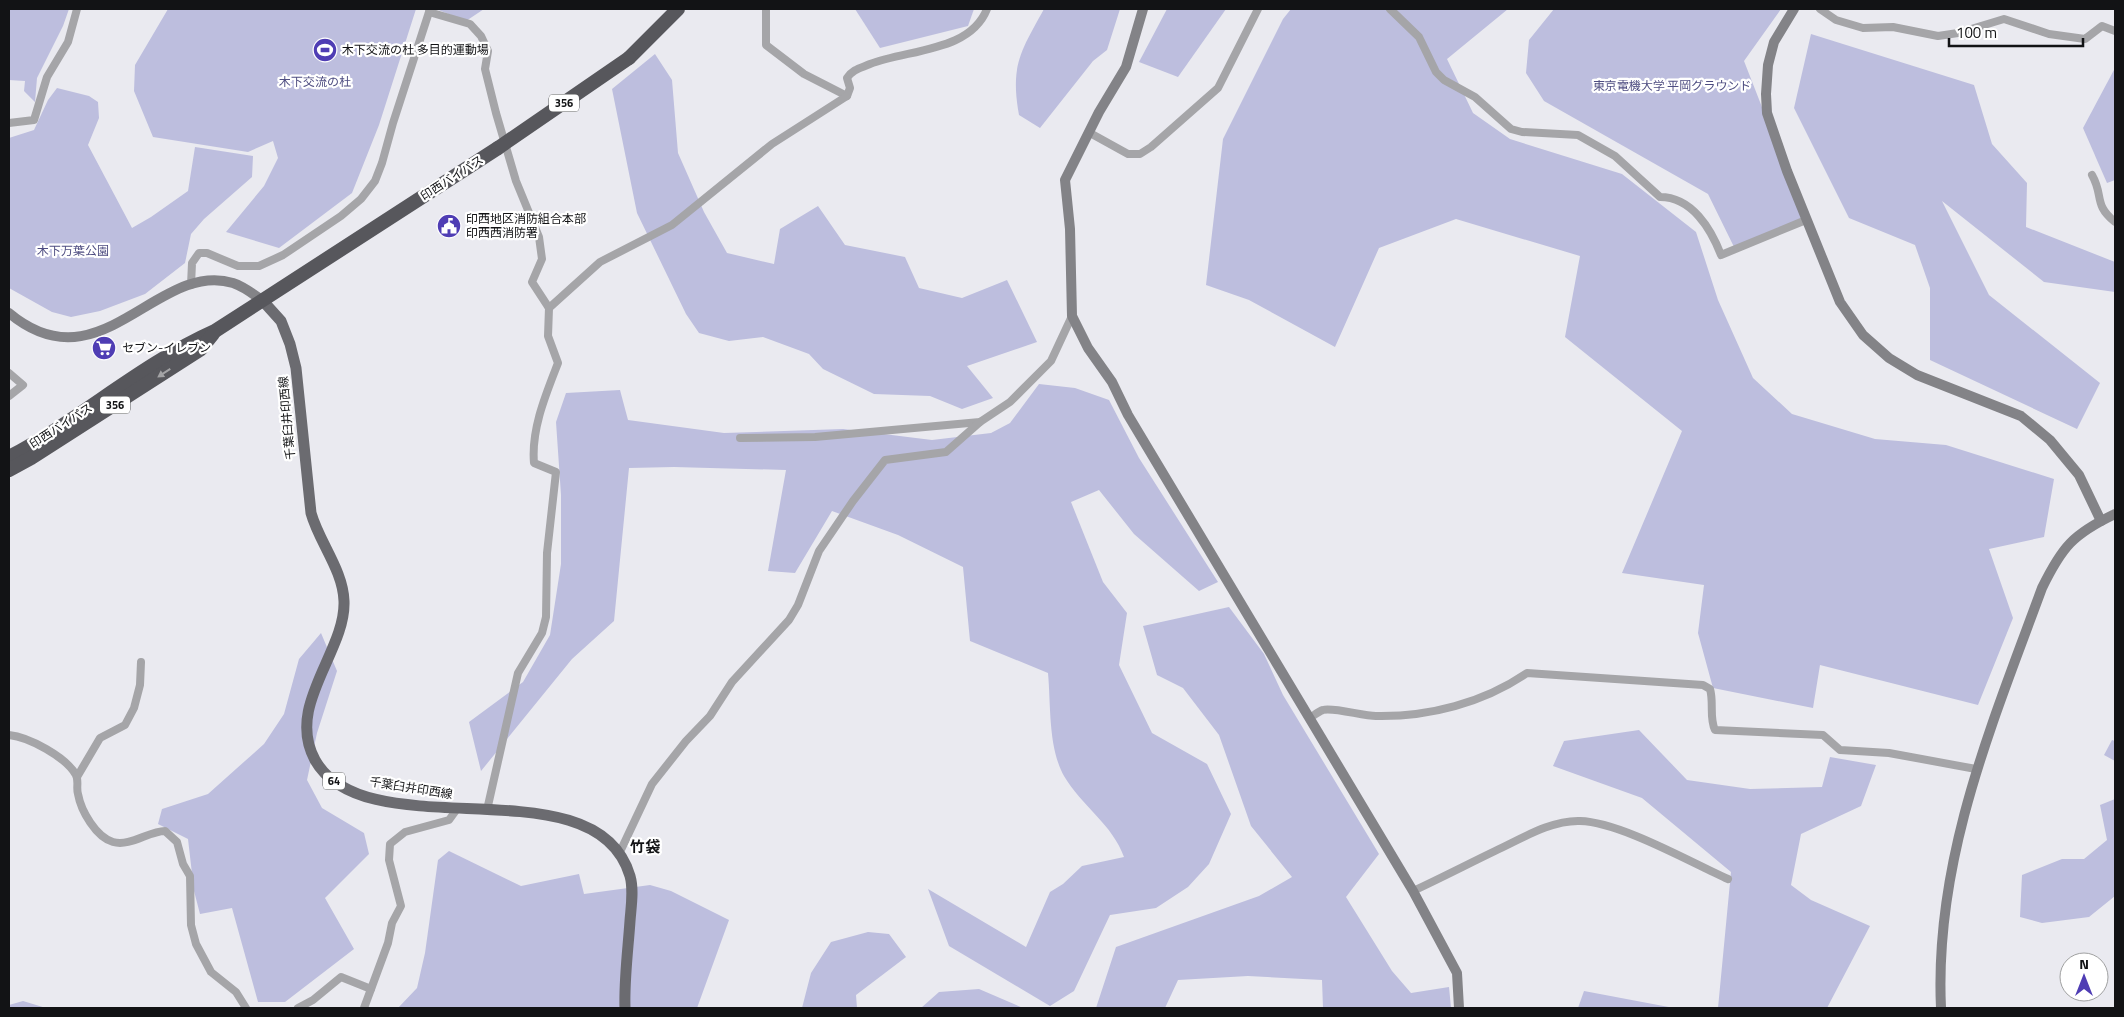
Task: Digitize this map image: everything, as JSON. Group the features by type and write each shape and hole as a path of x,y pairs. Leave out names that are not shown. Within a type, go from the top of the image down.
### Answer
{"highway":[{"name":"印西バイパス","path":"9,458 50,434 189,343 214,332 498,148 629,58 678,9"},
{"name":"印西バイパス","path":"9,470 39,453 201,349 214,332"}],"main road":[{"name":"千葉臼井印西線","path":"262,301 281,321 290,344 296,368 311,513 315,527 335,568 344,599 340,625 308,715 309,745 324,772 336,784 370,798 457,809 529,811 573,823 604,838 619,854 626,865 631,879 632,903 626,1008"}],"street":[{"path":"9,123 34,120 47,77 68,42 77,9"},
{"path":"766,9 766,45 804,74 847,96"},
{"path":"549,308 600,262 672,225 772,144 847,96 850,88 848,78 852,71 887,58 954,42 974,30 987,9"},
{"path":"1143,9 1126,67 1099,112 1065,180 1070,229 1072,316 1088,348 1112,382 1128,415 1414,891 1458,973 1459,1008"},
{"path":"1090,133 1128,154 1140,154 1151,147 1218,88 1258,9"},
{"path":"1390,9 1419,36 1436,72 1444,80 1475,96 1511,129 1522,132 1578,136 1616,156 1660,197 1670,197 1681,201 1694,212 1715,242 1720,256 1806,220"},
{"path":"1794,9 1774,42 1768,65 1766,94 1772,131 1840,302 1863,335 1889,358 1918,375 2021,416 2050,440 2079,475 2101,521"},
{"path":"1820,9 1836,20 1863,28 1893,27 1938,36 1958,33 2004,19 2049,34 2085,39 2102,26 2115,31"},
{"path":"191,285 192,263 199,253 207,253 229,264 259,266 283,256 341,216 361,199 375,181 382,163 392,123 429,10 470,24 482,36 488,51 485,69 496,114 516,181 539,237 542,259 532,282 549,308 548,336 558,363 543,402 533,448 534,463 556,472 547,553 546,616 542,634 518,673 487,810"},
{"path":"2092,175 2099,190 2098,202 2104,213 2115,222"},
{"path":"9,313 29,327 49,336 79,336 103,330 191,285 213,281 232,283 247,289 262,301"},
{"path":"619,854 652,784 686,741 710,716 732,682 789,620 798,605 820,551 853,501 885,460 946,452 980,422 1010,402 1047,365 1072,316"},
{"path":"9,373 23,385 9,396"},
{"path":"740,438 815,437 980,422"},
{"path":"1941,1008 1946,898 1959,828 1976,769 2042,588 2054,564 2063,549 2083,532 2115,514"},
{"path":"77,777 100,738 125,725 136,700 140,685 141,662"},
{"path":"1310,718 1323,710 1374,716 1424,714 1485,697 1506,687 1527,673 1703,685 1710,689 1712,695 1712,725 1715,730 1823,735 1840,750 1889,753 1976,769"},
{"path":"9,735 25,738 42,747 70,767 77,777 81,804 90,821 104,836 114,842 130,841 156,831 165,831 177,842 183,864 190,876 190,926 196,944 211,972 236,992 246,1008"},
{"path":"364,1008 388,944 392,923 401,906 389,860 390,844 405,832 449,820 457,809"},
{"path":"1414,891 1537,831 1564,822 1581,821 1613,828 1728,879"},
{"path":"298,1008 313,1000 341,977 371,989"}],"green space":[{"path":"9,9 69,9 63,26 37,78 35,102 24,91 25,81 9,80"},
{"name":"木下交流の杜","path":"168,9 416,9 379,125 352,193 279,248 226,232 264,186 278,158 273,141 248,152 153,137 134,91 135,65"},
{"path":"436,9 484,9 466,21"},
{"path":"855,9 974,9 968,26 880,48"},
{"path":"1044,9 1120,9 1107,50 1093,61 1040,128 1019,115 1016,83 1019,59"},
{"path":"1167,9 1226,9 1178,77 1139,62"},
{"path":"1291,9 1508,9 1447,59 1473,113 1510,139 1622,174 1696,232 1718,300 1753,378 1792,414 1875,439 1946,445 2054,479 2044,537 1989,549 2013,618 1978,705 1820,665 1813,708 1713,688 1698,633 1704,585 1622,573 1682,431 1565,337 1580,256 1456,219 1379,248 1335,347 1249,300 1206,285 1223,139 1283,19"},
{"name":"東京電機大学 平岡グラウンド","path":"1554,9 1781,9 1744,61 1806,220 1735,249 1708,194 1544,101 1526,73 1529,40"},
{"path":"1811,34 1974,85 1992,144 2027,183 2026,227 2115,262 2115,292 2044,282 1942,201 1989,295 2100,383 2077,429 1930,360 1930,288 1915,245 1849,218 1794,108"},
{"path":"655,54 672,80 678,153 704,212 727,253 774,264 780,229 818,206 845,245 905,257 919,288 962,298 1007,280 1037,342 967,366 993,398 962,409 930,396 874,394 823,369 809,354 763,337 729,341 699,333 686,314 637,213 612,89"},
{"path":"2115,68 2115,180 2107,183 2083,128"},
{"name":"木下万葉公園","path":"57,88 89,96 98,102 99,118 88,145 132,228 188,191 195,147 253,156 252,177 204,219 191,234 185,263 145,294 100,311 71,317 52,312 9,288 9,138 34,130 48,100"},
{"path":"1039,384 1075,388 1109,400 1139,458 1218,582 1199,591 1134,534 1099,490 1071,502 1103,582 1127,613 1119,665 1152,733 1207,764 1231,814 1209,864 1188,887 1156,908 1110,915 1074,991 1050,1006 949,946 928,889 1026,947 1050,892 1063,884 1082,866 1124,857 1105,825 1071,786 1059,765 1053,739 1048,673 970,641 963,567 898,535 832,511 795,573 768,571 786,470 674,467 629,468 614,621 572,659 481,771 469,722 523,682 550,635 561,564 561,495 556,422 566,393 620,390 628,420 724,433 843,429 932,440 991,433 1010,423"},
{"path":"1229,607 1264,654 1283,695 1379,854 1346,897 1392,971 1411,993 1449,987 1451,1008 1323,1008 1322,980 1248,976 1178,980 1165,1008 1096,1008 1116,947 1259,896 1292,877 1251,826 1219,735 1183,688 1157,675 1143,626"},
{"path":"321,633 337,671 317,733 307,780 322,808 364,833 369,854 325,898 354,949 285,1002 258,1002 232,908 200,914 194,891 188,839 158,824 162,809 208,794 264,744 284,714 299,659"},
{"path":"1639,730 1687,780 1750,789 1822,787 1830,757 1876,765 1861,806 1801,834 1791,885 1811,900 1870,926 1827,1008 1718,1008 1731,872 1642,798 1553,766 1564,741"},
{"path":"2112,740 2115,741 2115,761 2104,755"},
{"path":"2115,799 2115,896 2089,917 2042,923 2020,917 2022,875 2062,859 2084,859 2107,840 2100,805"},
{"path":"449,851 521,886 579,874 584,894 650,885 671,891 729,920 697,1008 398,1008 417,988 425,953 438,860"},
{"path":"868,932 889,934 906,957 856,995 857,1008 802,1008 811,973 831,942"},
{"path":"979,989 1023,1008 921,1008 939,992"},
{"path":"1584,991 1674,1008 1578,1008"},
{"path":"23,1001 46,1008 9,1008 9,1005"}],"place":[{"name":"木下交流の杜 多目的運動場","path":"325,50"},
{"name":"印西地区消防組合本部 印西西消防署","path":"449,226"},
{"name":"セブン-イレブン","path":"104,348"}],"district":[{"name":"竹袋","path":"645,847"}]}
